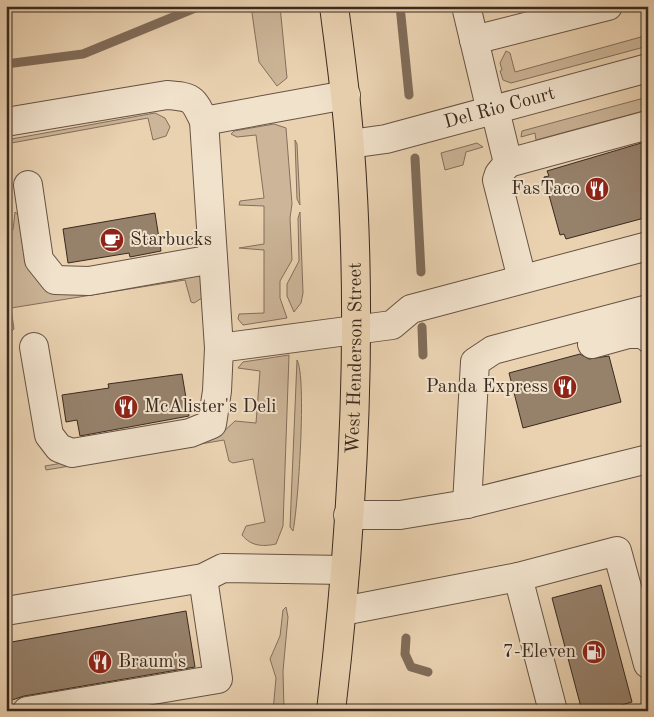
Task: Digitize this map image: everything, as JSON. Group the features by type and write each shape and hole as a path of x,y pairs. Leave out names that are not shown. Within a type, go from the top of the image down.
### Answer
{"main road":[{"name":"West Henderson Street","path":"331,711 343,611 355,329 350,144 346,95 334,6"}],"street":[{"path":"466,6 508,163"},
{"path":"474,40 608,6"},
{"name":"Del Rio Court","path":"350,144 386,139 648,68"},
{"path":"6,122 167,95 183,96 195,102 204,121 219,348 217,391 212,424 190,432 72,454 59,448 48,435 34,347"},
{"path":"204,121 346,95"},
{"path":"522,279 497,180 499,174 508,163 648,125"},
{"path":"28,185 39,260 55,280 89,282 213,259"},
{"path":"219,348 392,325 411,309 648,246"},
{"path":"467,504 475,362 493,350 648,309"},
{"path":"474,375 481,370 509,366 628,334 644,334 648,338"},
{"path":"348,515 400,515 467,504 648,459"},
{"path":"343,611 518,577 616,551 648,664"},
{"path":"6,611 203,578 223,568 345,570"},
{"path":"518,577 553,711"},
{"path":"122,711 221,694 203,578"},
{"path":"27,711 218,679"}],"shaded area":[{"path":"251,6 280,6 287,78 277,86 259,62"},
{"path":"648,35 648,46 511,83 503,80 500,71 502,70 500,63 506,51 510,53 515,72"},
{"path":"644,98 648,101 647,110 536,140 535,133 521,137 522,131"},
{"path":"155,113 165,118 170,127 166,136 153,140 148,118 6,144 6,140"},
{"path":"274,124 286,128 292,204 290,218 292,260 280,281 280,298 287,318 243,325 238,319 239,314 264,313 264,250 239,248 264,244 264,206 239,205 240,201 264,198 256,135 237,137 231,134 234,131"},
{"path":"295,140 297,144 300,205 297,199"},
{"path":"477,143 483,147 466,152 463,165 445,170 441,153"},
{"path":"15,212 20,216 32,266 203,272 202,298 194,303 191,302 185,280 11,308 14,329 10,333 6,332 6,229 13,230"},
{"path":"300,212 303,293 301,303 294,312 287,296 287,284 299,261 298,218"},
{"path":"289,355 283,526 276,544 257,545 245,539 242,535 246,526 265,522 253,459 233,463 229,461 224,440 46,470 45,466 210,438 221,434 235,421 256,423 260,371 238,368 243,362"},
{"path":"297,360 300,371 301,416 299,471 293,531 290,527"},
{"path":"286,607 288,617 283,671 284,711 273,711 276,678 270,659 280,636 283,610"}],"building":[{"name":"FasTaco","path":"648,141 648,217 566,239 564,234 560,235 544,177 549,176 547,171"},
{"name":"Starbucks","path":"155,213 161,251 130,257 129,253 68,263 63,229"},
{"name":"Panda Express","path":"580,354 589,359 609,356 621,402 523,428 509,373"},
{"name":"McAlister's Deli","path":"182,374 189,416 80,436 77,420 66,422 62,395 109,388 108,384"},
{"path":"601,585 632,702 601,711 582,711 552,598"},
{"name":"Braum's","path":"186,611 195,667 24,696 6,702 6,643"}],"waterway":[{"path":"6,64 83,54 200,6"},
{"path":"400,6 409,95"},
{"path":"415,158 421,272"},
{"path":"422,327 423,355"},
{"path":"406,638 405,654 411,667 428,672"}],"place":[{"name":"FasTaco","path":"597,189"},
{"name":"Starbucks","path":"112,240"},
{"name":"Panda Express","path":"565,387"},
{"name":"McAlister's Deli","path":"126,407"},
{"name":"7-Eleven","path":"594,652"},
{"name":"Braum's","path":"100,662"}]}
